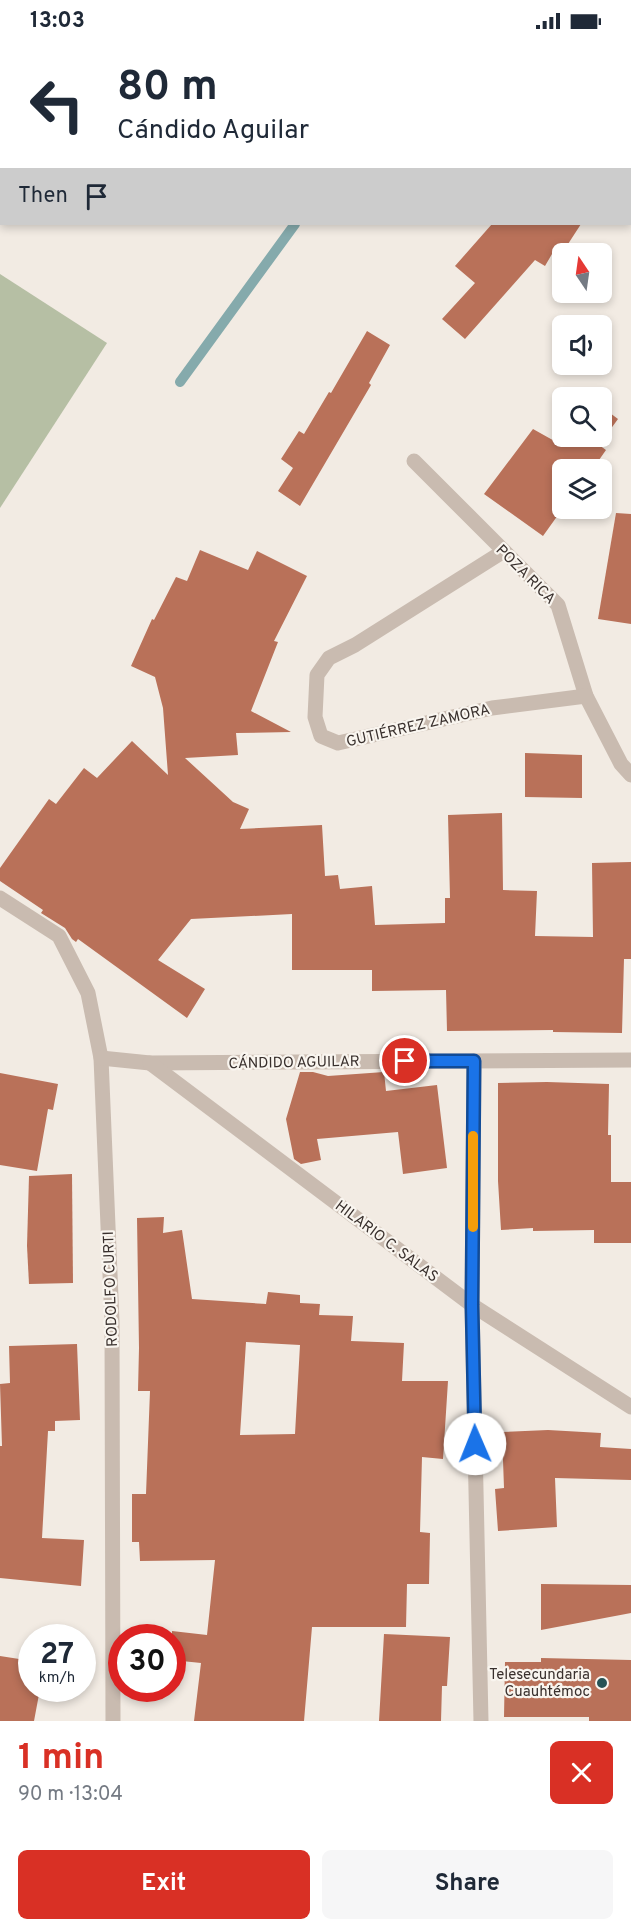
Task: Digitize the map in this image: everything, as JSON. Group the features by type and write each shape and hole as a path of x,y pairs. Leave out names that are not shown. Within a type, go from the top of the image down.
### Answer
{"street":[{"name":"POZA RICA","path":"414,461 558,605 586,696 621,764 631,775"},
{"name":"GUTIÉRREZ ZAMORA","path":"504,551 355,645 329,658 317,675 315,717 321,736 338,743 492,708 586,696"},
{"name":"RODOLFO CURTI","path":"0,898 59,936 88,993 101,1058 112,1322 113,1721"},
{"name":"CÁNDIDO AGUILAR","path":"101,1058 150,1064 631,1060"},
{"path":"474,1061 472,1305 481,1721"},
{"name":"HILARIO C. SALAS","path":"150,1064 472,1305 631,1407"}],"green space":[{"path":"0,274 107,343 0,508"}],"building":[{"path":"491,225 580,225 569,243 552,243 552,254 545,266 535,260 465,339 442,319 475,283 455,266"},
{"path":"367,331 390,345 369,383 371,385 300,506 278,491 293,468 281,459 299,431 304,434"},
{"path":"612,414 618,419 612,427"},
{"path":"533,429 552,440 552,447 602,447 606,450 600,459 552,459 552,519 555,519 543,536 484,494"},
{"path":"616,513 631,514 631,624 598,619"},
{"path":"200,550 248,570 257,551 307,576 274,641 278,642 251,711 291,732 236,733 238,755 185,758 233,802 249,809 240,829 322,825 325,876 338,875 340,889 372,886 375,925 445,923 445,898 450,898 448,815 502,813 503,890 537,891 535,936 593,937 592,863 631,862 631,959 624,959 622,1033 553,1032 553,1030 447,1031 446,990 372,991 372,970 292,970 292,914 191,919 158,960 205,989 187,1018 78,939 76,942 65,928 41,913 43,910 0,881 0,868 49,799 56,804 84,768 97,778 132,741 168,775 163,708 155,677 131,666 152,619 154,620 176,577 187,581"},
{"path":"525,753 582,755 582,798 525,797"},
{"path":"300,1072 313,1072 328,1076 384,1072 386,1091 437,1085 447,1168 403,1174 398,1132 317,1139 321,1160 301,1164 294,1159 286,1119"},
{"path":"0,1073 58,1084 53,1110 48,1109 37,1171 0,1165"},
{"path":"498,1083 609,1084 608,1135 611,1135 611,1182 631,1182 631,1243 594,1243 594,1230 533,1231 533,1228 501,1230 498,1181"},
{"path":"72,1174 73,1283 29,1284 27,1246 29,1176"},
{"path":"164,1217 163,1233 182,1230 192,1299 266,1304 268,1292 300,1295 300,1303 320,1304 319,1315 353,1316 351,1341 404,1343 402,1381 448,1381 443,1459 422,1457 420,1532 430,1533 429,1584 407,1584 406,1627 312,1627 304,1721 194,1721 201,1663 186,1661 186,1633 207,1635 215,1560 140,1561 139,1542 132,1542 132,1494 146,1494 150,1391 138,1391 137,1218","holes":["246,1342 300,1345 295,1434 240,1435"]},
{"path":"77,1344 80,1420 55,1421 55,1431 48,1431 42,1538 84,1540 81,1586 0,1578 0,1446 2,1446 0,1384 10,1383 9,1346"},
{"path":"548,1430 601,1433 600,1447 631,1449 631,1480 555,1478 557,1527 498,1531 495,1489 504,1488 502,1432"},
{"path":"541,1584 631,1585 631,1613 541,1630"},
{"path":"384,1634 450,1637 447,1686 442,1686 441,1721 379,1721"},
{"path":"0,1656 18,1659 18,1702 38,1702 34,1721 0,1721"},
{"path":"541,1658 631,1660 631,1721 589,1721 589,1717 504,1717 505,1662 541,1662"}],"waterway":[{"path":"180,382 294,225"}],"slow traffic":[{"path":"473,1136 473,1227"}],"place":[{"name":"Telesecundaria Cuauhtémoc","path":"602,1683"}],"route":[{"path":"405,1061 474,1061 472,1305 475,1444"}]}
